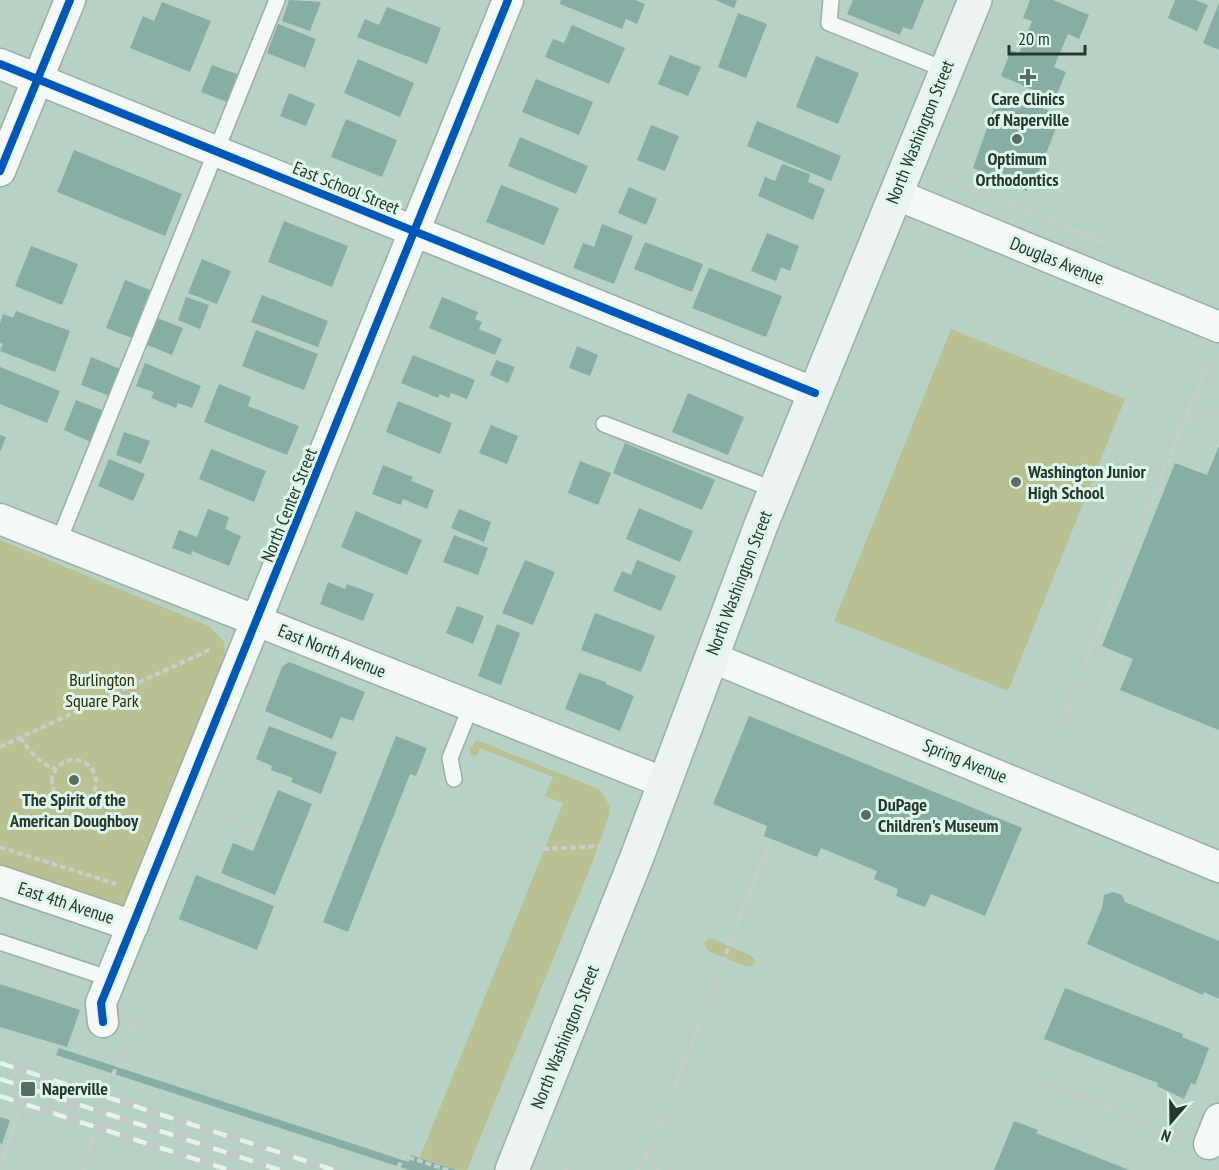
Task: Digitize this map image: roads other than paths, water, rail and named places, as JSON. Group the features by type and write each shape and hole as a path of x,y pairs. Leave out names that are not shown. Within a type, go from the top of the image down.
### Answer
{"main road":[{"name":"North Washington Street","path":"512,1170 665,783 775,490 975,0"}],"street":[{"path":"0,171 70,0"},
{"name":"North Center Street","path":"103,1022 101,1003 256,621 268,597 508,0"},
{"name":"East School Street","path":"0,64 815,393"},
{"name":"Douglas Avenue","path":"895,194 1219,327"},
{"name":"East North Avenue","path":"0,519 665,783"},
{"name":"Spring Avenue","path":"711,657 1219,867"},
{"name":"East 4th Avenue","path":"0,881 133,926"}],"lane":[{"path":"58,543 277,0"},
{"path":"831,0 829,22 946,70"},
{"path":"604,424 775,490"},
{"path":"454,779 450,758 471,706"},
{"path":"0,942 111,978"}],"railway":[{"path":"0,1063 334,1170"},
{"path":"0,1079 280,1170"},
{"path":"0,1096 229,1170"}],"place":[{"name":"Care Clinics of Naperville","path":"1028,77"},
{"name":"Optimum Orthodontics","path":"1017,139"},
{"name":"Washington Junior High School","path":"1016,482"},
{"name":"The Spirit of the American Doughboy","path":"74,780"},
{"name":"DuPage Children's Museum","path":"866,815"},
{"name":"Naperville","path":"28,1089"}],"park label":[{"name":"Burlington Square Park","path":"102,690"}]}
